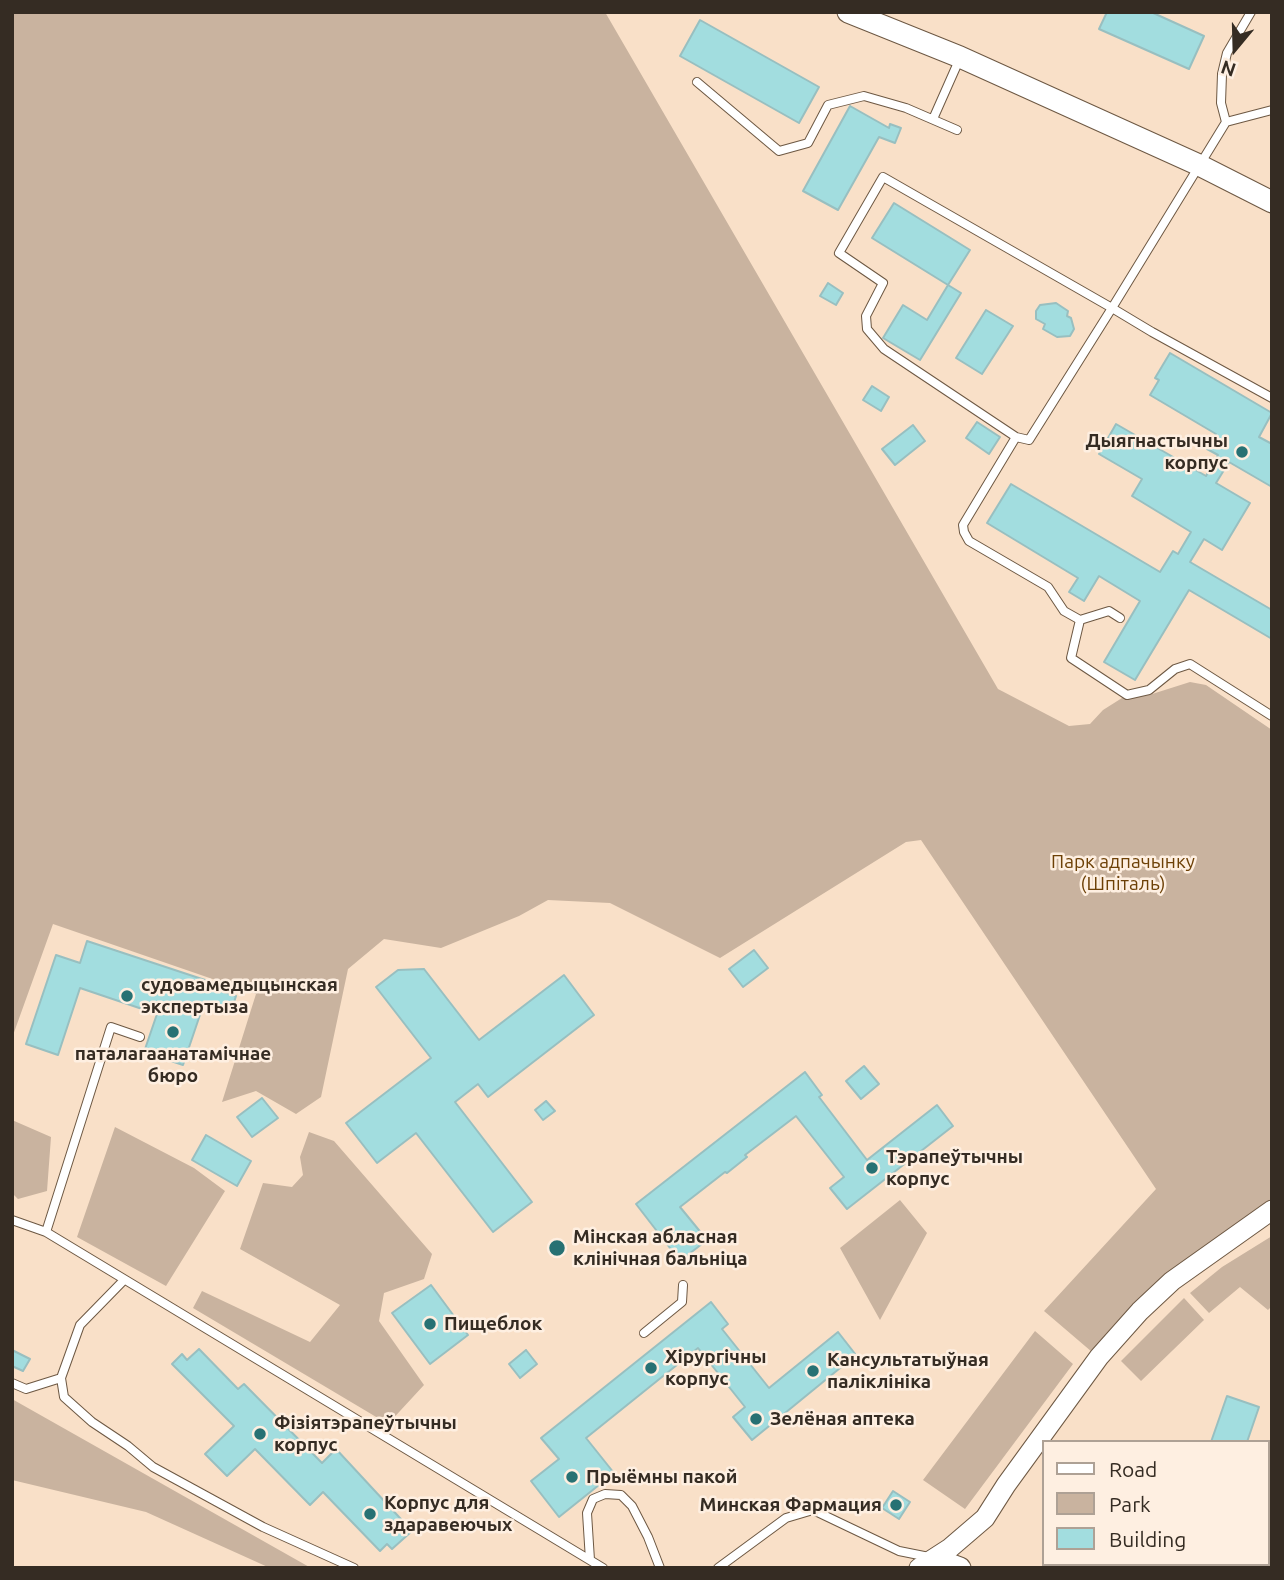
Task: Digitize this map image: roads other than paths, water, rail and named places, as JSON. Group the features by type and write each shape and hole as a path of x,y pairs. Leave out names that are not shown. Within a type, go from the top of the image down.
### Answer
{"main road":[{"path":"848,12 960,57 1199,165 1272,202"},
{"path":"928,1563 960,1568"}],"street":[{"path":"928,1563 985,1518 1099,1357 1140,1311 1172,1281 1272,1210"}],"lane":[{"path":"1226,122 1221,103 1222,74 1227,53 1251,12"},
{"path":"933,120 960,57"},
{"path":"697,82 779,151 808,143 828,105 864,96 906,108 957,130"},
{"path":"1272,110 1226,122 1112,308 1029,440 1016,437 884,349 867,329 866,316 883,283 839,253 883,177 1112,308 1272,398"},
{"path":"1016,437 963,525 969,541 1048,587 1064,611 1080,620 1109,611 1120,618"},
{"path":"1080,620 1071,657 1127,695 1149,690 1175,669 1190,664 1272,716"},
{"path":"46,1232 111,1027 140,1037"},
{"path":"12,1220 46,1232 603,1568"},
{"path":"124,1280 80,1325 61,1378 64,1397 92,1422 153,1467 263,1527 354,1568"},
{"path":"644,1334 682,1303 683,1285"},
{"path":"12,1383 26,1390 61,1378"},
{"path":"590,1560 587,1513 593,1499 605,1494 621,1495 632,1506 660,1568"},
{"path":"718,1568 786,1518 813,1510 928,1563"}],"place":[{"name":"Дыягнастычны корпус","path":"1242,452"},
{"name":"судовамедыцынская экспертыза","path":"127,996"},
{"name":"паталагаанатамічнае бюро","path":"173,1032"},
{"name":"Тэрапеўтычны корпус","path":"872,1168"},
{"name":"Мінская абласная клінічная бальніца","path":"557,1248"},
{"name":"Пищеблок","path":"430,1324"},
{"name":"Хірургічны корпус","path":"651,1368"},
{"name":"Кансультатыўная паліклініка","path":"813,1371"},
{"name":"Зелёная аптека","path":"756,1419"},
{"name":"Фізіятэрапеўтычны корпус","path":"260,1434"},
{"name":"Прыёмны пакой","path":"572,1477"},
{"name":"Минская Фармация","path":"896,1505"},
{"name":"Корпус для здаравеючых","path":"370,1514"}],"park label":[{"name":"Парк адпачынку (Шпіталь)","path":"1123,873"}]}
